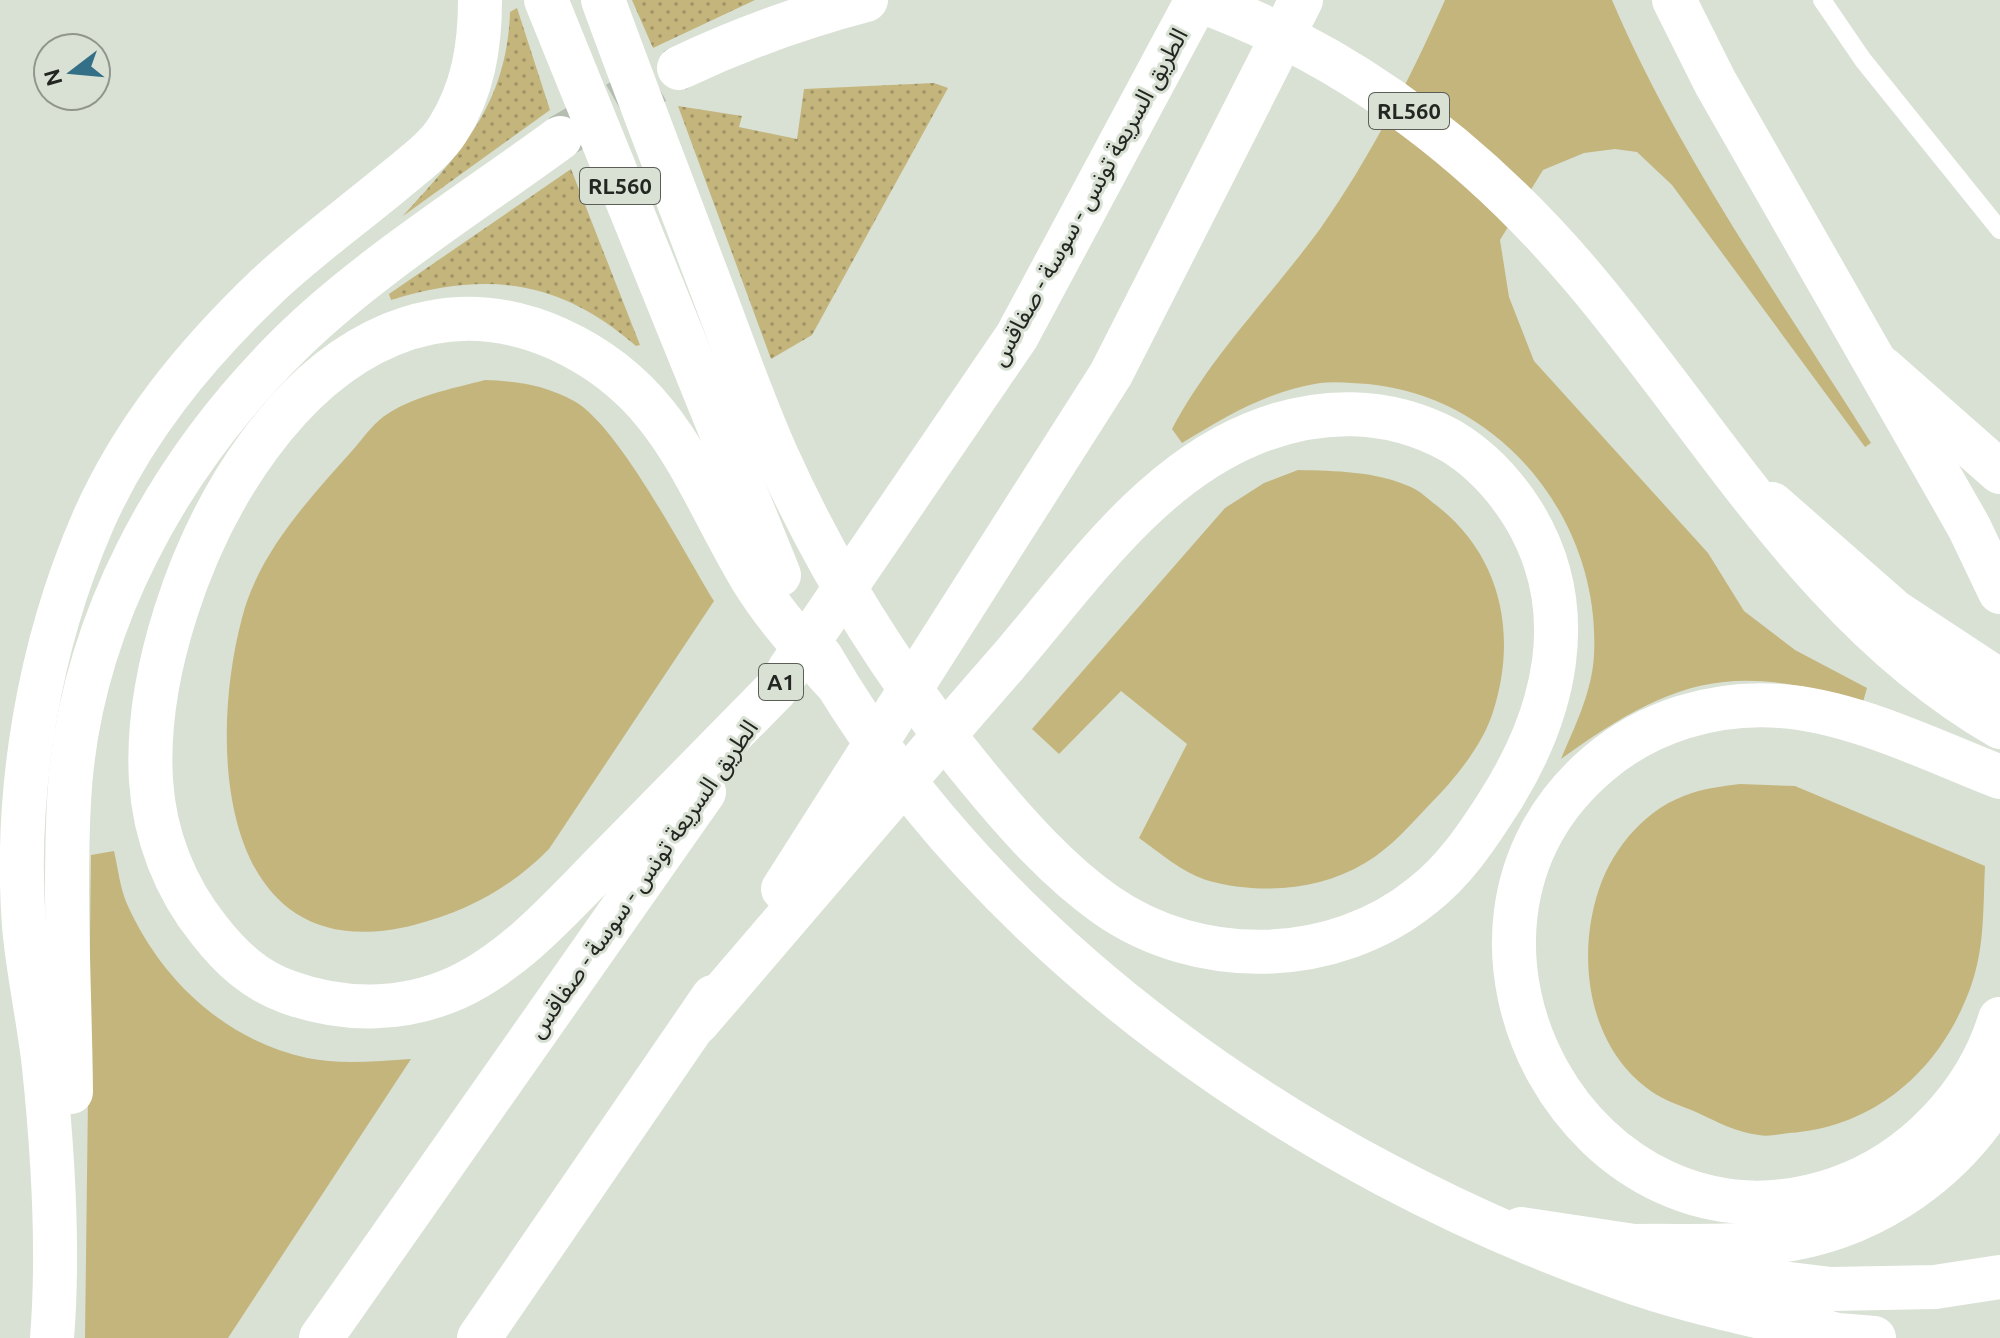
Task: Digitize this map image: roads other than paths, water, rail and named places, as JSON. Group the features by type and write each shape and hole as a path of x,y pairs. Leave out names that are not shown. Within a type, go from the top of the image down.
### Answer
{"main road":[{"path":"52,1338 52,1207 44,1068 24,927 21,844 27,775 45,674 67,593 93,520 142,428 196,359 269,284 414,165 447,133 470,85 480,31 480,0"},
{"name":"RL560","path":"546,0 694,372 794,611 835,682 889,761 1008,897 1108,990 1190,1054 1301,1129 1404,1188 1483,1224"},
{"path":"603,0 775,451 818,541 859,613 900,678 947,741 1047,854 1080,885 1129,920 1170,938 1220,950 1269,952 1331,943 1367,930 1425,894 1466,850 1521,766 1547,701 1559,631 1546,563 1533,531 1495,476 1471,454 1441,436 1401,422 1355,412 1308,417 1254,433 1213,454 1164,487 1118,535 697,1023"},
{"path":"679,68 731,43 799,17 866,0"},
{"name":"RL560","path":"1197,0 1242,16 1317,52 1389,96 1456,147 1497,185 1582,276 1744,485"},
{"name":"الطريق السريعة تونس - سوسة - صفاقس","path":"321,1338 776,689 1017,336 1197,0"},
{"path":"479,1338 697,1023 1111,374 1301,0"},
{"path":"1674,0 1715,82 1969,527 2000,592"},
{"path":"52,1207 71,1109 69,799 82,707 104,624 141,542 186,470 232,406 292,342 367,280 560,138"},
{"path":"776,689 546,923 483,973 430,998 386,1006 339,1005 308,999 250,973 222,948 200,919 166,853 156,816 151,742 166,650 180,598 199,547 247,462 300,397 335,365 366,346 399,332 433,324 464,321 526,328 555,338 619,375 650,404 676,439 760,591 784,627 835,682"},
{"path":"1879,366 2000,472"},
{"path":"1744,485 1799,524 1895,612 2000,681"},
{"path":"1744,485 1798,554 1858,617 1924,674 2000,727"},
{"path":"2000,777 1818,711 1747,705 1677,719 1645,732 1611,753 1556,807 1535,840 1523,874 1513,946 1516,983 1528,1030 1554,1084 1574,1113 1627,1161 1658,1179 1721,1199 1754,1203 1818,1195 1876,1170 1925,1135 1955,1104 1982,1064 2000,1019"},
{"path":"1634,1246 1791,1239 1861,1218 1925,1180 1974,1130 2000,1093"},
{"path":"1483,1224 1634,1246 1773,1282 1831,1289 1935,1287 2000,1277"},
{"path":"1483,1224 1620,1278 1838,1335 1874,1338"}],"lane":[{"path":"1822,0 1863,60 2000,230"}],"tunnel":[{"path":"560,137 679,68"}]}
